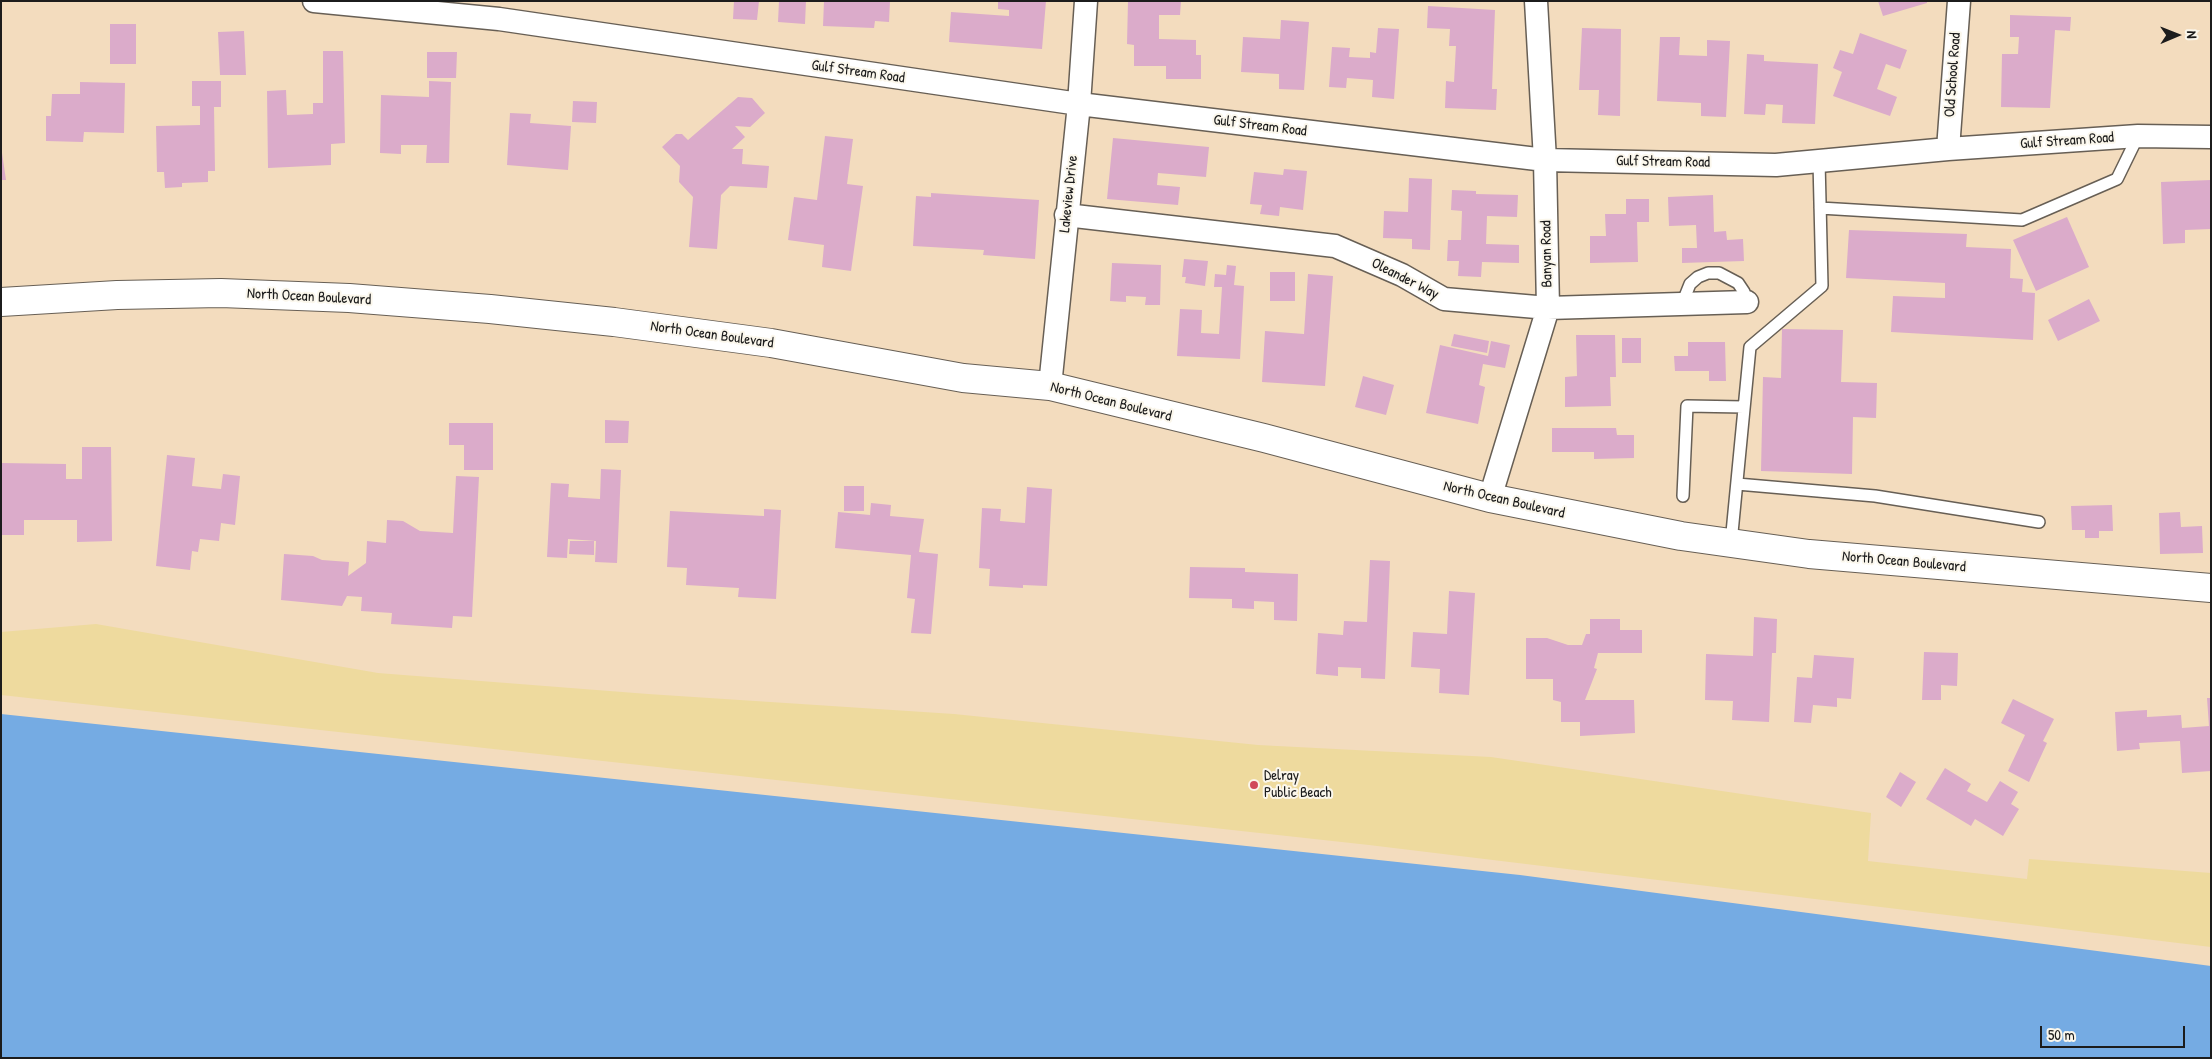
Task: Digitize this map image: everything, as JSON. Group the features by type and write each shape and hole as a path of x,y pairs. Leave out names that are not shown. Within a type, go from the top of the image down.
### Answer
{"main road":[{"name":"North Ocean Boulevard","path":"1,302 117,295 221,293 349,298 481,308 614,322 749,340 963,378 1050,386 1264,438 1490,498 1654,531 1809,554 2211,588"}],"street":[{"name":"Gulf Stream Road","path":"314,1 499,19 1079,104 1545,160 1776,165 1948,149 2138,136 2211,137"},
{"name":"Lakeview Drive","path":"1050,386 1066,215 1079,104 1086,1"},
{"name":"Banyan Road","path":"1490,498 1548,308 1545,160 1536,1"},
{"name":"Old School Road","path":"1948,149 1959,1"},
{"name":"Oleander Way","path":"1066,215 1335,246 1402,275 1444,299 1548,308 1747,302"}],"lane":[{"path":"1820,208 2022,220 2117,179 2138,136"},
{"path":"1731,543 1750,347 1822,286 1819,161"},
{"path":"1682,304 1690,284 1698,277 1708,273 1719,273 1738,283 1744,292 1747,302"},
{"path":"1683,496 1687,406 1744,408"},
{"path":"1737,484 1875,496 2039,522"}],"sand":[{"name":"Delray Public Beach","path":"96,624 378,673 648,694 954,714 1258,745 1491,757 1871,813 1868,861 2027,879 2029,859 2211,873 2211,947 1369,845 1,695 1,632"}],"water":[{"path":"1,714 1520,875 2211,966 2211,1058 1,1058"}],"building":[{"path":"734,1 759,1 757,20 733,19"},
{"path":"779,1 806,1 805,24 778,22"},
{"path":"824,1 890,1 889,22 875,21 874,28 823,26"},
{"path":"998,1 1046,1 1042,49 949,42 951,12 1009,16 1009,10 998,9"},
{"path":"1128,1 1181,1 1180,15 1159,15 1159,39 1196,40 1196,55 1201,55 1201,79 1166,79 1166,66 1134,66 1134,45 1127,44"},
{"path":"1878,1 1927,1 1927,3 1883,16"},
{"path":"1428,6 1495,10 1492,89 1497,89 1496,110 1445,108 1446,81 1454,82 1456,46 1449,46 1450,29 1427,28"},
{"path":"2010,15 2071,17 2070,31 2055,30 2050,108 2001,107 2002,54 2018,54 2019,37 2010,37"},
{"path":"1281,20 1309,22 1304,90 1279,89 1279,74 1241,72 1243,37 1280,39"},
{"path":"110,24 136,24 136,64 110,64"},
{"path":"1378,28 1399,29 1394,99 1372,97 1373,80 1347,78 1346,88 1329,87 1332,47 1350,48 1349,57 1370,58 1370,52 1376,53"},
{"path":"1582,28 1621,29 1620,116 1598,115 1599,90 1579,90"},
{"path":"244,31 246,75 220,75 218,32"},
{"path":"1860,33 1907,50 1900,69 1886,64 1877,89 1897,97 1890,116 1833,96 1842,72 1833,68 1840,50 1853,54"},
{"path":"1660,37 1680,37 1679,55 1707,56 1707,40 1730,41 1726,117 1701,116 1701,103 1657,101"},
{"path":"323,51 343,51 345,143 331,144 331,165 268,168 267,91 286,90 287,115 313,114 313,103 323,103"},
{"path":"427,52 457,52 456,78 427,78"},
{"path":"1747,54 1764,55 1764,61 1818,64 1815,124 1782,123 1783,105 1766,104 1765,115 1744,114"},
{"path":"192,81 221,81 221,107 214,107 215,171 208,171 208,182 182,183 182,187 165,188 164,172 157,172 156,126 200,125 200,106 192,106"},
{"path":"429,81 451,82 449,163 426,163 427,145 401,145 401,154 380,153 381,95 429,97"},
{"path":"80,82 125,83 124,133 84,132 83,142 46,141 46,116 51,116 52,94 80,94"},
{"path":"738,97 752,98 765,113 750,127 735,126 745,137 732,149 743,149 742,164 769,166 767,188 730,186 721,195 717,249 689,247 693,197 679,182 680,166 662,147 676,134 682,134 688,140"},
{"path":"573,101 597,102 596,123 572,122"},
{"path":"510,113 531,114 530,123 571,126 568,170 507,165"},
{"path":"825,136 853,139 847,184 863,186 851,271 822,267 824,245 788,240 794,197 817,200"},
{"path":"1113,138 1209,147 1206,177 1158,173 1157,185 1180,187 1178,205 1107,199"},
{"path":"1,146 6,180 1,180"},
{"path":"1284,169 1307,171 1303,210 1280,207 1279,216 1260,214 1262,205 1250,204 1254,172 1283,175"},
{"path":"1409,178 1432,179 1430,250 1412,249 1412,239 1383,238 1384,211 1408,212"},
{"path":"2211,180 2211,229 2185,230 2185,243 2163,244 2161,182"},
{"path":"1452,190 1476,191 1476,194 1518,195 1517,217 1487,216 1486,244 1519,245 1519,263 1482,262 1481,277 1458,276 1459,261 1447,261 1448,240 1461,240 1462,211 1451,210"},
{"path":"931,193 1039,200 1035,259 983,255 984,250 913,246 916,196 931,197"},
{"path":"1713,195 1714,232 1726,231 1727,240 1743,239 1744,261 1682,263 1682,248 1697,248 1696,225 1669,226 1668,197"},
{"path":"1626,199 1649,199 1649,222 1637,222 1638,262 1590,263 1590,236 1606,236 1605,214 1626,214"},
{"path":"2067,217 2089,267 2036,291 2013,240"},
{"path":"1849,230 1967,234 1966,247 2011,249 2010,278 2023,279 2022,292 2035,293 2033,340 1891,332 1893,296 1945,298 1945,283 1846,278"},
{"path":"1184,259 1208,261 1205,286 1185,283 1186,277 1182,277"},
{"path":"1112,263 1161,265 1160,305 1145,305 1146,297 1126,296 1126,302 1110,301"},
{"path":"1227,265 1236,266 1234,285 1244,286 1240,359 1177,356 1180,309 1202,310 1201,333 1219,334 1222,287 1214,287 1215,274 1226,275"},
{"path":"1270,272 1295,272 1295,301 1270,301"},
{"path":"1308,274 1333,276 1325,386 1262,382 1265,331 1304,334"},
{"path":"2089,299 2100,321 2058,341 2048,320"},
{"path":"1782,329 1843,330 1841,382 1877,383 1876,418 1853,417 1852,474 1761,471 1763,377 1781,378"},
{"path":"1454,334 1489,341 1487,353 1451,346"},
{"path":"1576,335 1615,335 1616,377 1610,377 1611,406 1565,407 1565,377 1577,376"},
{"path":"1622,338 1641,338 1641,363 1622,363"},
{"path":"1491,341 1510,345 1505,368 1483,364 1479,385 1485,387 1478,424 1426,413 1440,345 1488,356"},
{"path":"1688,342 1725,342 1726,381 1709,381 1709,371 1675,371 1674,356 1688,356"},
{"path":"1363,376 1394,385 1386,415 1355,407"},
{"path":"605,420 629,421 628,443 605,443"},
{"path":"449,423 493,423 493,470 464,470 464,445 449,445"},
{"path":"1552,428 1616,428 1617,435 1634,435 1634,458 1594,459 1594,452 1552,452"},
{"path":"82,447 111,447 112,541 77,542 77,520 24,520 24,535 1,535 1,463 66,464 66,479 82,479"},
{"path":"167,455 195,458 192,486 221,489 223,474 240,476 235,525 221,523 219,541 200,539 198,552 192,551 190,570 156,566"},
{"path":"601,469 621,470 617,563 595,562 596,541 568,539 567,558 547,557 551,483 569,484 568,497 600,499"},
{"path":"456,476 479,477 472,617 453,616 452,628 391,624 392,613 361,611 362,597 347,596 342,606 281,600 284,554 313,556 322,560 349,562 348,576 366,563 367,541 386,543 387,520 403,521 420,531 453,533"},
{"path":"844,486 864,486 864,511 844,511"},
{"path":"1027,487 1052,489 1047,586 1023,585 1023,588 989,586 990,569 979,568 982,508 1001,509 1000,521 1025,523"},
{"path":"871,503 891,505 890,516 924,519 919,552 938,554 931,634 911,633 915,599 907,598 911,555 835,548 838,512 870,515"},
{"path":"2112,505 2113,531 2099,531 2099,538 2085,538 2085,530 2072,530 2071,506"},
{"path":"764,509 781,510 776,599 738,597 739,588 686,585 687,568 667,567 670,511 764,516"},
{"path":"2180,512 2181,527 2202,526 2203,553 2160,554 2159,513"},
{"path":"570,541 594,541 594,555 569,554"},
{"path":"1370,560 1390,561 1385,679 1361,678 1361,668 1338,667 1338,676 1316,674 1318,633 1343,635 1344,621 1367,622"},
{"path":"1190,567 1245,568 1245,572 1298,574 1297,621 1274,620 1274,602 1254,601 1254,609 1232,608 1232,599 1189,598"},
{"path":"1449,591 1475,593 1469,695 1439,693 1440,669 1411,667 1413,632 1447,634"},
{"path":"1754,617 1777,619 1776,653 1772,653 1769,722 1732,720 1733,701 1705,700 1706,654 1753,656"},
{"path":"1590,619 1620,619 1620,630 1642,630 1642,653 1598,653 1594,668 1597,669 1585,700 1634,700 1635,733 1580,736 1580,722 1561,722 1561,702 1553,700 1553,679 1526,679 1526,638 1547,638 1568,645 1582,645 1586,634 1590,634"},
{"path":"1924,652 1958,653 1957,686 1941,685 1941,700 1922,700"},
{"path":"1814,655 1854,658 1851,699 1837,698 1837,707 1813,705 1811,723 1794,722 1797,677 1812,678"},
{"path":"2207,698 2211,698 2211,771 2182,773 2180,741 2139,743 2140,749 2117,751 2115,712 2147,710 2147,717 2181,715 2182,728 2209,726"},
{"path":"2013,699 2054,719 2043,741 2047,743 2029,782 2008,771 2025,735 2001,723"},
{"path":"1945,768 1971,784 1967,791 1987,802 2000,781 2018,792 2011,804 2019,809 2003,836 1975,819 1971,826 1926,799"},
{"path":"1900,772 1916,782 1901,807 1886,797"}],"place":[{"name":"Delray Public Beach","path":"1254,785"}]}
